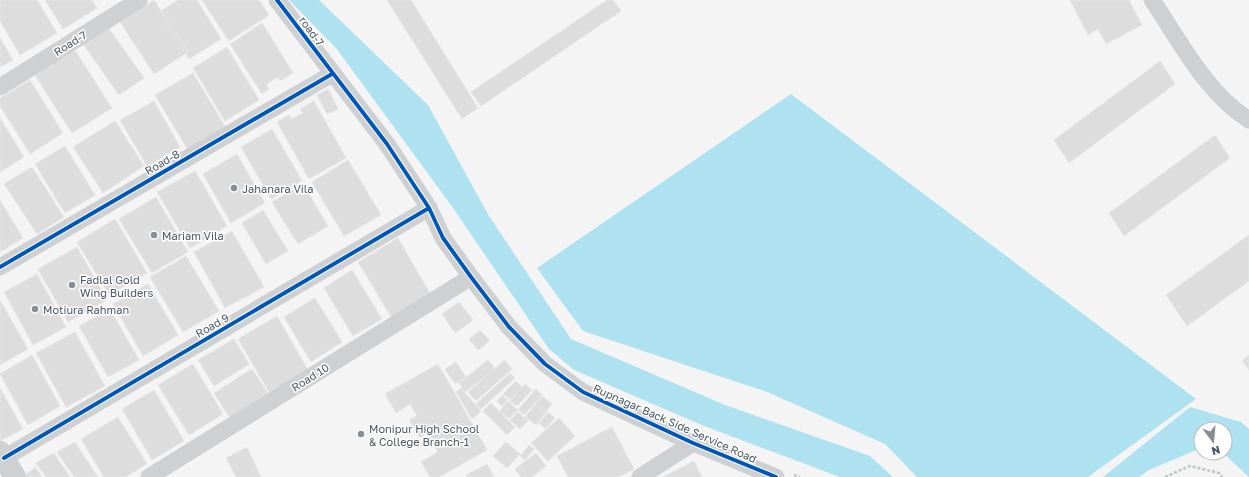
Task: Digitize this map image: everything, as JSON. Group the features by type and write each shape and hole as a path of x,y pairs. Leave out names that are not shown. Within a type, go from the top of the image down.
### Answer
{"street":[{"name":"Road-7","path":"0,87 139,0"},
{"name":"road-7","path":"277,0 332,74 387,144 429,208"},
{"path":"1152,0 1207,81 1237,113 1249,120"},
{"name":"Road-8","path":"0,267 332,74"},
{"name":"Rupnagar Back Side Service Road","path":"429,208 443,238 471,277 509,327 545,364 583,392 693,443 781,474"},
{"name":"Road 9","path":"2,455 429,208"},
{"name":"Road 10","path":"149,477 471,277"},
{"path":"640,477 693,443"},
{"path":"2,455 15,477"}],"path":[{"path":"1165,477 1190,466 1220,473 1222,477"},
{"path":"781,474 800,477"}],"water":[{"path":"289,0 319,0 428,105 489,216 571,339 725,405 870,456 893,477 840,477 704,426 574,370 549,349 451,205 336,48"},
{"path":"791,94 1196,399 1088,477 917,477 885,444 767,392 583,331 537,268"},
{"path":"1190,407 1241,422 1249,429 1249,477 1232,461 1233,461 1233,421 1193,421 1193,451 1149,470 1139,477 1103,477"}],"building":[{"path":"0,0 37,0 57,33 20,55 0,21"},
{"path":"45,0 92,0 97,8 63,29"},
{"path":"154,0 188,52 154,74 120,22"},
{"path":"178,0 197,0 221,39 189,59 159,12"},
{"path":"202,0 259,0 269,15 229,41"},
{"path":"387,0 411,0 478,108 462,119"},
{"path":"607,0 613,0 621,11 481,106 471,92"},
{"path":"1070,0 1129,0 1142,25 1106,44 1098,29 1088,35"},
{"path":"262,23 293,73 280,81 278,77 266,85 269,89 262,94 230,44"},
{"path":"108,27 144,78 119,95 83,44"},
{"path":"0,38 13,60 0,67"},
{"path":"227,47 259,100 225,121 193,68"},
{"path":"74,49 112,108 72,133 34,74"},
{"path":"1160,61 1175,84 1069,163 1054,140"},
{"path":"193,73 229,133 191,155 155,95"},
{"path":"30,80 63,133 30,154 0,106 0,98"},
{"path":"328,89 338,109 327,114 317,95"},
{"path":"154,101 180,147 147,166 120,120"},
{"path":"314,101 346,158 309,179 277,122 289,115 292,119 303,113 300,109"},
{"path":"0,118 24,157 0,172"},
{"path":"115,121 144,166 103,193 73,147"},
{"path":"272,129 302,181 271,199 241,147"},
{"path":"1215,135 1230,158 1124,236 1109,213"},
{"path":"65,146 95,195 65,213 35,164"},
{"name":"Jahanara Vila","path":"237,154 265,203 231,223 203,174"},
{"path":"348,160 381,215 344,236 312,182"},
{"path":"32,167 64,217 37,234 4,184"},
{"path":"195,171 227,226 190,248 157,192"},
{"path":"303,184 328,226 298,244 272,202"},
{"name":"Mariam Vila","path":"156,197 188,252 152,273 119,219"},
{"path":"0,200 23,238 0,252"},
{"path":"263,210 288,251 266,264 242,223"},
{"path":"115,219 147,273 109,295 77,242"},
{"path":"232,231 264,287 225,308 194,252"},
{"path":"1249,235 1249,281 1187,326 1166,295"},
{"path":"398,238 431,295 392,318 358,262"},
{"name":"Fadlal Gold Wing Builders","path":"77,247 107,300 68,322 38,269"},
{"path":"186,256 219,311 183,332 150,277"},
{"path":"352,270 382,319 353,336 324,288"},
{"name":"Motiura Rahman","path":"37,274 66,327 33,345 4,292"},
{"path":"148,284 178,335 143,356 113,304"},
{"path":"315,298 342,342 311,362 284,317"},
{"path":"0,300 28,349 0,365"},
{"path":"459,302 473,320 455,333 442,314"},
{"path":"110,309 139,360 108,377 79,326"},
{"path":"277,316 308,370 269,392 238,339"},
{"path":"480,330 490,341 478,350 469,339"},
{"path":"75,332 105,386 66,407 36,353"},
{"path":"234,339 249,364 214,386 198,360"},
{"path":"32,355 60,406 28,425 0,374"},
{"path":"1249,355 1249,370 1242,361"},
{"path":"488,360 495,369 465,392 459,383"},
{"path":"505,360 512,369 476,401 468,392"},
{"path":"456,362 466,377 455,384 445,369"},
{"path":"193,364 223,414 189,435 158,385"},
{"path":"438,364 487,450 439,477 430,477 421,462 438,452 427,433 420,438 409,420 417,416 410,404 396,413 385,394"},
{"path":"252,369 268,393 230,418 214,393"},
{"path":"510,373 515,378 481,409 476,404"},
{"path":"516,381 522,387 510,400 503,394"},
{"path":"525,384 532,390 517,406 510,401"},
{"path":"0,388 23,429 0,441"},
{"path":"461,388 481,411 472,419 456,392"},
{"path":"536,389 542,395 524,415 518,410"},
{"path":"154,390 184,441 152,460 122,409"},
{"path":"502,395 507,400 502,406 497,401"},
{"path":"542,396 552,404 536,425 525,417"},
{"path":"508,401 518,410 509,419 500,411"},
{"path":"491,403 515,427 507,435 483,411"},
{"path":"518,412 528,421 520,429 510,420"},
{"path":"548,412 555,418 545,429 539,423"},
{"path":"118,417 147,464 125,477 104,477 81,439"},
{"path":"559,418 575,436 548,461 531,443"},
{"path":"612,427 634,469 619,477 568,477 557,456"},
{"path":"75,442 98,477 74,477 57,452"},
{"path":"506,442 520,454 507,468 493,456"},
{"path":"529,445 534,449 525,460 520,456"},
{"path":"247,447 261,477 236,477 226,458"},
{"path":"54,453 70,477 46,477 36,463"},
{"path":"536,453 546,466 532,477 521,477 515,469"},
{"path":"694,461 702,477 663,477"},
{"name":"Monipur High School & College Branch-1","path":"487,464 494,477 467,477 466,475"},
{"path":"36,467 42,477 22,477"}],"cycle path":[{"path":"277,0 387,144 429,208 443,238 471,277 509,327 545,364 583,392 693,443 776,477"},
{"path":"0,267 332,74"},
{"path":"4,458 429,208"}],"place":[{"name":"Jahanara Vila","path":"234,188"},
{"name":"Mariam Vila","path":"154,235"},
{"name":"Fadlal Gold Wing Builders","path":"72,285"},
{"name":"Motiura Rahman","path":"35,309"},
{"name":"Monipur High School & College Branch-1","path":"361,434"}]}
